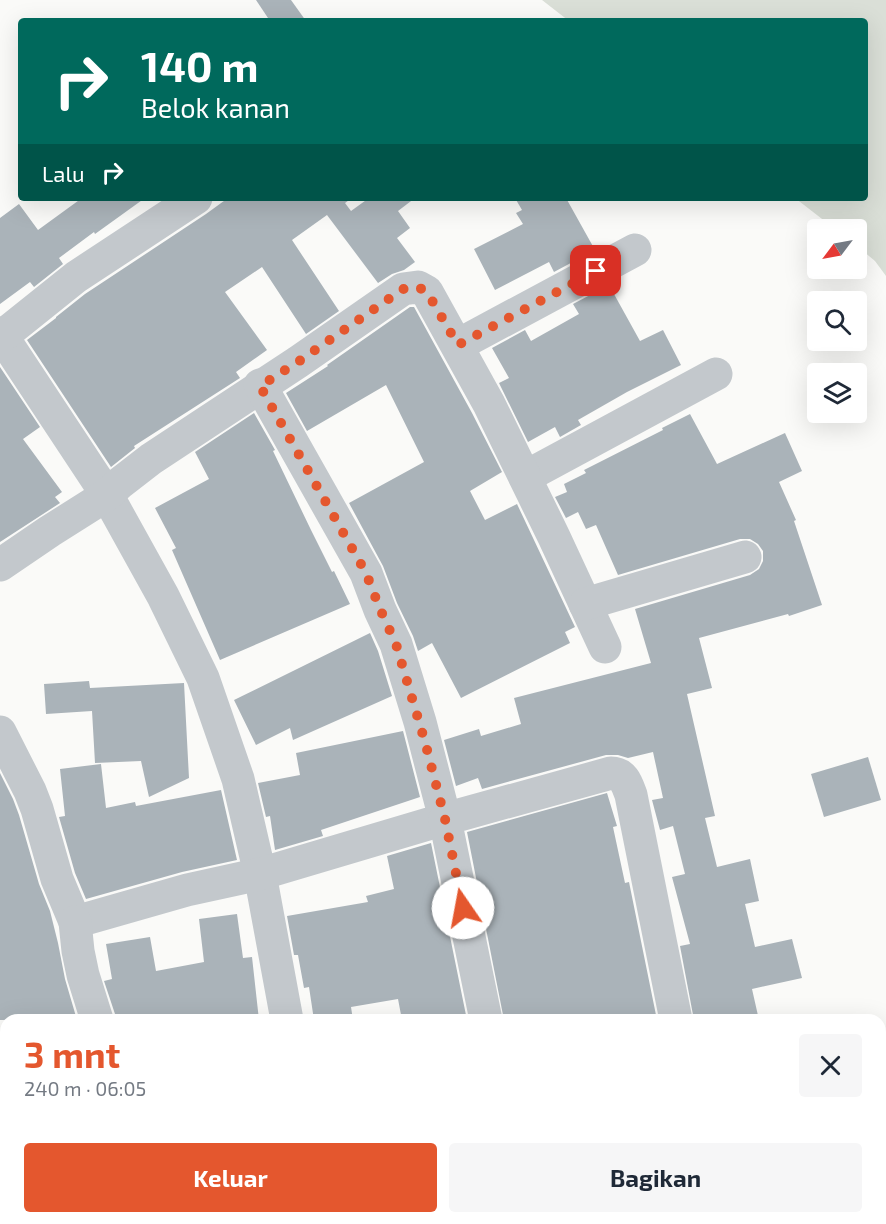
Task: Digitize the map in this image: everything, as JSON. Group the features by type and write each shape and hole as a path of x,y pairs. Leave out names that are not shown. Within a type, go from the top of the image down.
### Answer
{"street":[{"path":"190,201 76,277 1,336 107,495 163,596 203,678 238,779 260,874 286,1014"},
{"path":"458,345 635,250"},
{"path":"0,565 107,495 151,459 403,289 418,287 427,292 489,404 605,647"},
{"path":"525,477 716,374"},
{"path":"260,386 366,573 396,644 420,722 445,819 485,1014"},
{"path":"585,604 745,557"},
{"path":"0,732 30,790 37,809 57,879 75,922 83,975 95,1014"},
{"path":"75,922 187,890 260,874 445,819 617,773 623,777 631,795 675,1014"}],"shaded area":[{"path":"542,0 886,0 886,276 867,254 867,219 822,219 799,201 868,201 868,18 565,18"}],"building":[{"path":"256,0 291,0 304,18 268,18"},
{"path":"78,201 141,201 59,258 63,264 34,287 30,282 0,304 0,218 19,204 38,230"},
{"path":"224,201 348,201 345,203 351,211 365,201 411,201 398,211 410,228 397,238 415,262 378,283 327,215 292,240 339,311 306,334 262,267 225,292 267,350 236,372 240,378 134,446 135,448 111,467 27,340 85,294"},
{"path":"517,201 568,201 595,250 554,272 549,262 495,290 474,249 523,224 516,213 522,210"},
{"path":"609,285 640,341 663,330 681,365 578,420 581,425 560,437 555,427 528,442 499,383 509,378 492,348 525,330 531,341 579,314 573,304"},
{"path":"410,307 414,307 502,472 470,491 485,520 517,504 575,627 565,632 570,643 461,698 432,643 418,651 383,566 349,503 424,462 386,385 307,431 286,393"},
{"path":"0,367 40,427 23,439 62,492 55,497 60,503 0,542"},
{"path":"254,413 275,450 273,451 311,530 350,604 220,660 172,550 176,548 155,508 209,479 195,452"},
{"path":"690,414 717,464 785,433 802,471 779,482 796,520 794,521 822,605 789,616 788,614 699,638 712,688 687,694 715,816 705,818 717,867 750,859 759,901 745,904 755,947 792,939 802,978 752,989 758,1014 693,1014 680,946 690,944 672,877 685,874 673,826 660,830 652,800 663,798 653,752 628,758 606,755 482,789 478,778 456,786 444,740 479,729 481,736 521,724 514,698 651,663 635,609 750,575 759,569 763,561 763,551 750,539 740,539 618,575 596,525 586,529 578,512 566,518 555,497 567,492 564,484 586,473 584,470 663,430 662,428"},
{"path":"370,633 392,696 293,740 290,728 256,745 234,700"},
{"path":"89,681 90,688 184,683 189,778 149,797 141,761 95,763 92,711 46,714 44,684"},
{"path":"403,731 420,797 321,830 323,836 275,850 270,816 266,817 258,783 300,775 296,753"},
{"path":"868,757 881,800 824,817 811,774"},
{"path":"101,764 106,808 135,802 136,806 221,790 237,860 182,872 86,899 75,873 59,817 65,816 60,769"},
{"path":"0,773 19,815 39,884 50,911 75,1014 0,1014"},
{"path":"607,793 617,826 613,827 625,883 629,882 656,1014 503,1014 467,832"},
{"path":"431,843 466,1014 401,1014 398,999 351,1007 352,1014 313,1014 309,987 304,988 298,955 294,955 287,916 368,902 366,896 394,889 387,856"},
{"path":"237,914 243,958 252,957 258,1014 115,1014 104,981 112,979 106,944 150,937 156,971 204,962 199,919"}],"route":[{"path":"463,908 445,819 420,722 396,644 366,573 260,386 403,289 418,287 427,292 458,345 596,271"}]}
